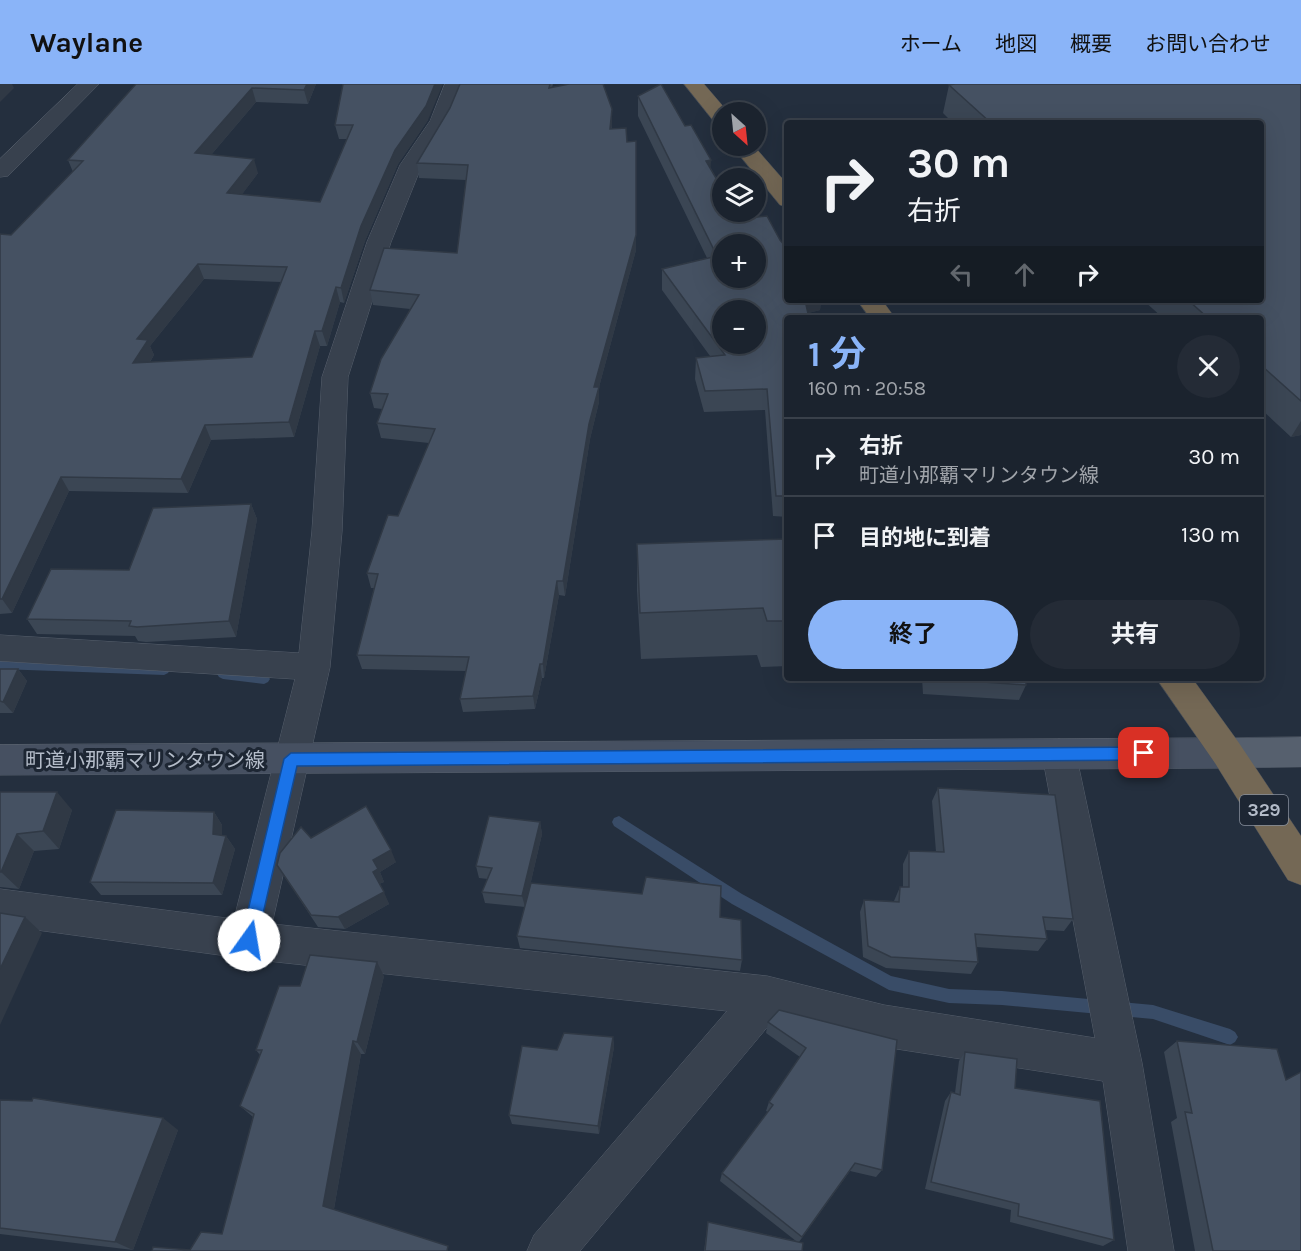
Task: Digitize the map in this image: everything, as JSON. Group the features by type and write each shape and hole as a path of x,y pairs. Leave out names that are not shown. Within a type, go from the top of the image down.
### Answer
{"highway":[{"path":"694,84 712,106"},
{"path":"751,156 784,195"},
{"path":"872,303 882,315"},
{"name":"329","path":"1175,681 1227,753 1301,868"}],"main road":[{"path":"1227,753 1301,753"}],"street":[{"path":"0,171 89,84"},
{"path":"249,940 314,667 327,531 335,377 379,242 411,165 440,122 455,84"},
{"path":"0,648 314,667"},
{"name":"町道小那覇マリンタウン線","path":"0,760 1227,753"},
{"path":"1059,754 1118,1050 1151,1251"},
{"path":"0,907 249,940 767,996 884,1026 1118,1050"},
{"path":"550,1251 767,996"}],"building":[{"path":"136,84 307,84 304,90 252,88 195,153 254,159 227,193 320,202 353,125 335,125 343,84 435,84 426,106 395,150 361,226 341,288 336,287 322,331 315,331 289,422 205,425 181,479 61,477 0,599 0,234 11,235 83,161 68,160","holes":["198,264 287,267 252,357 133,363 148,340 137,339"]},
{"path":"460,84 550,84 549,88 569,84 603,84 612,109 610,129 626,128 627,142 636,141 636,235 594,387 599,387 589,424 563,581 557,581 543,664 540,664 533,696 460,699 469,657 357,655 378,574 367,573 388,515 398,516 435,429 377,423 388,394 370,393 381,359 419,295 370,290 384,248 457,253 468,165 417,163 450,108"},
{"path":"661,84 685,126 691,125 711,160 706,161 712,171 712,222 766,222 767,216 784,244 784,303 806,303 808,315 784,315 784,496 776,496 767,389 705,391 696,358 724,354 766,354 766,300 712,300 712,337 662,269 712,257 712,288 766,288 766,234 712,234 712,246 638,96"},
{"path":"1301,84 1301,401 1264,368 1264,315 1205,315 1191,303 1264,303 1264,120 988,120 949,85"},
{"path":"251,504 229,621 137,627 129,626 131,621 27,619 51,569 129,570 153,508"},
{"path":"784,539 784,621 767,621 763,608 640,613 637,544"},
{"path":"0,669 18,669 3,702 0,701"},
{"path":"970,681 1026,681 1026,685"},
{"path":"938,788 1055,795 1073,919 1043,917 1047,939 975,934 978,962 891,957 868,946 864,900 899,902 900,887 909,887 909,851 944,852"},
{"path":"0,792 57,792 43,831 17,834 1,872 0,872"},
{"path":"366,806 391,850 373,860 378,869 373,872 384,892 338,917 311,915 277,865 280,853 301,827 311,838"},
{"path":"116,810 214,812 213,834 226,836 213,883 90,882"},
{"path":"489,816 540,822 522,896 482,892 492,868 476,866"},
{"path":"646,877 721,886 720,917 741,920 742,960 517,936 531,883 642,894"},
{"path":"0,913 25,917 0,969"},
{"path":"310,955 377,962 357,1042 353,1041 323,1206 448,1246 447,1251 152,1251 153,1247 190,1250 201,1232 222,1234 254,1114 240,1106 262,1050 256,1050 279,986 300,986"},
{"path":"779,1010 897,1040 882,1170 855,1163 802,1237 722,1173 773,1105 769,1102 806,1048 768,1022"},
{"path":"564,1033 613,1037 598,1126 509,1115 522,1046 557,1050"},
{"path":"1177,1041 1277,1049 1286,1080 1301,1072 1301,1251 1213,1251 1185,1112 1192,1113"},
{"path":"965,1052 1017,1059 1015,1088 1100,1101 1114,1240 1018,1216 1019,1204 931,1182 951,1092 960,1095"},
{"path":"33,1098 163,1118 115,1242 0,1228 0,1100 32,1101"},
{"path":"708,1222 803,1243 802,1251 705,1251"}],"waterway":[{"path":"0,664 164,670"},
{"path":"223,674 264,679"},
{"path":"619,822 737,899 889,983 949,996 1002,998 1153,1012 1230,1037"}],"route":[{"path":"249,940 291,759 1144,753"}]}
